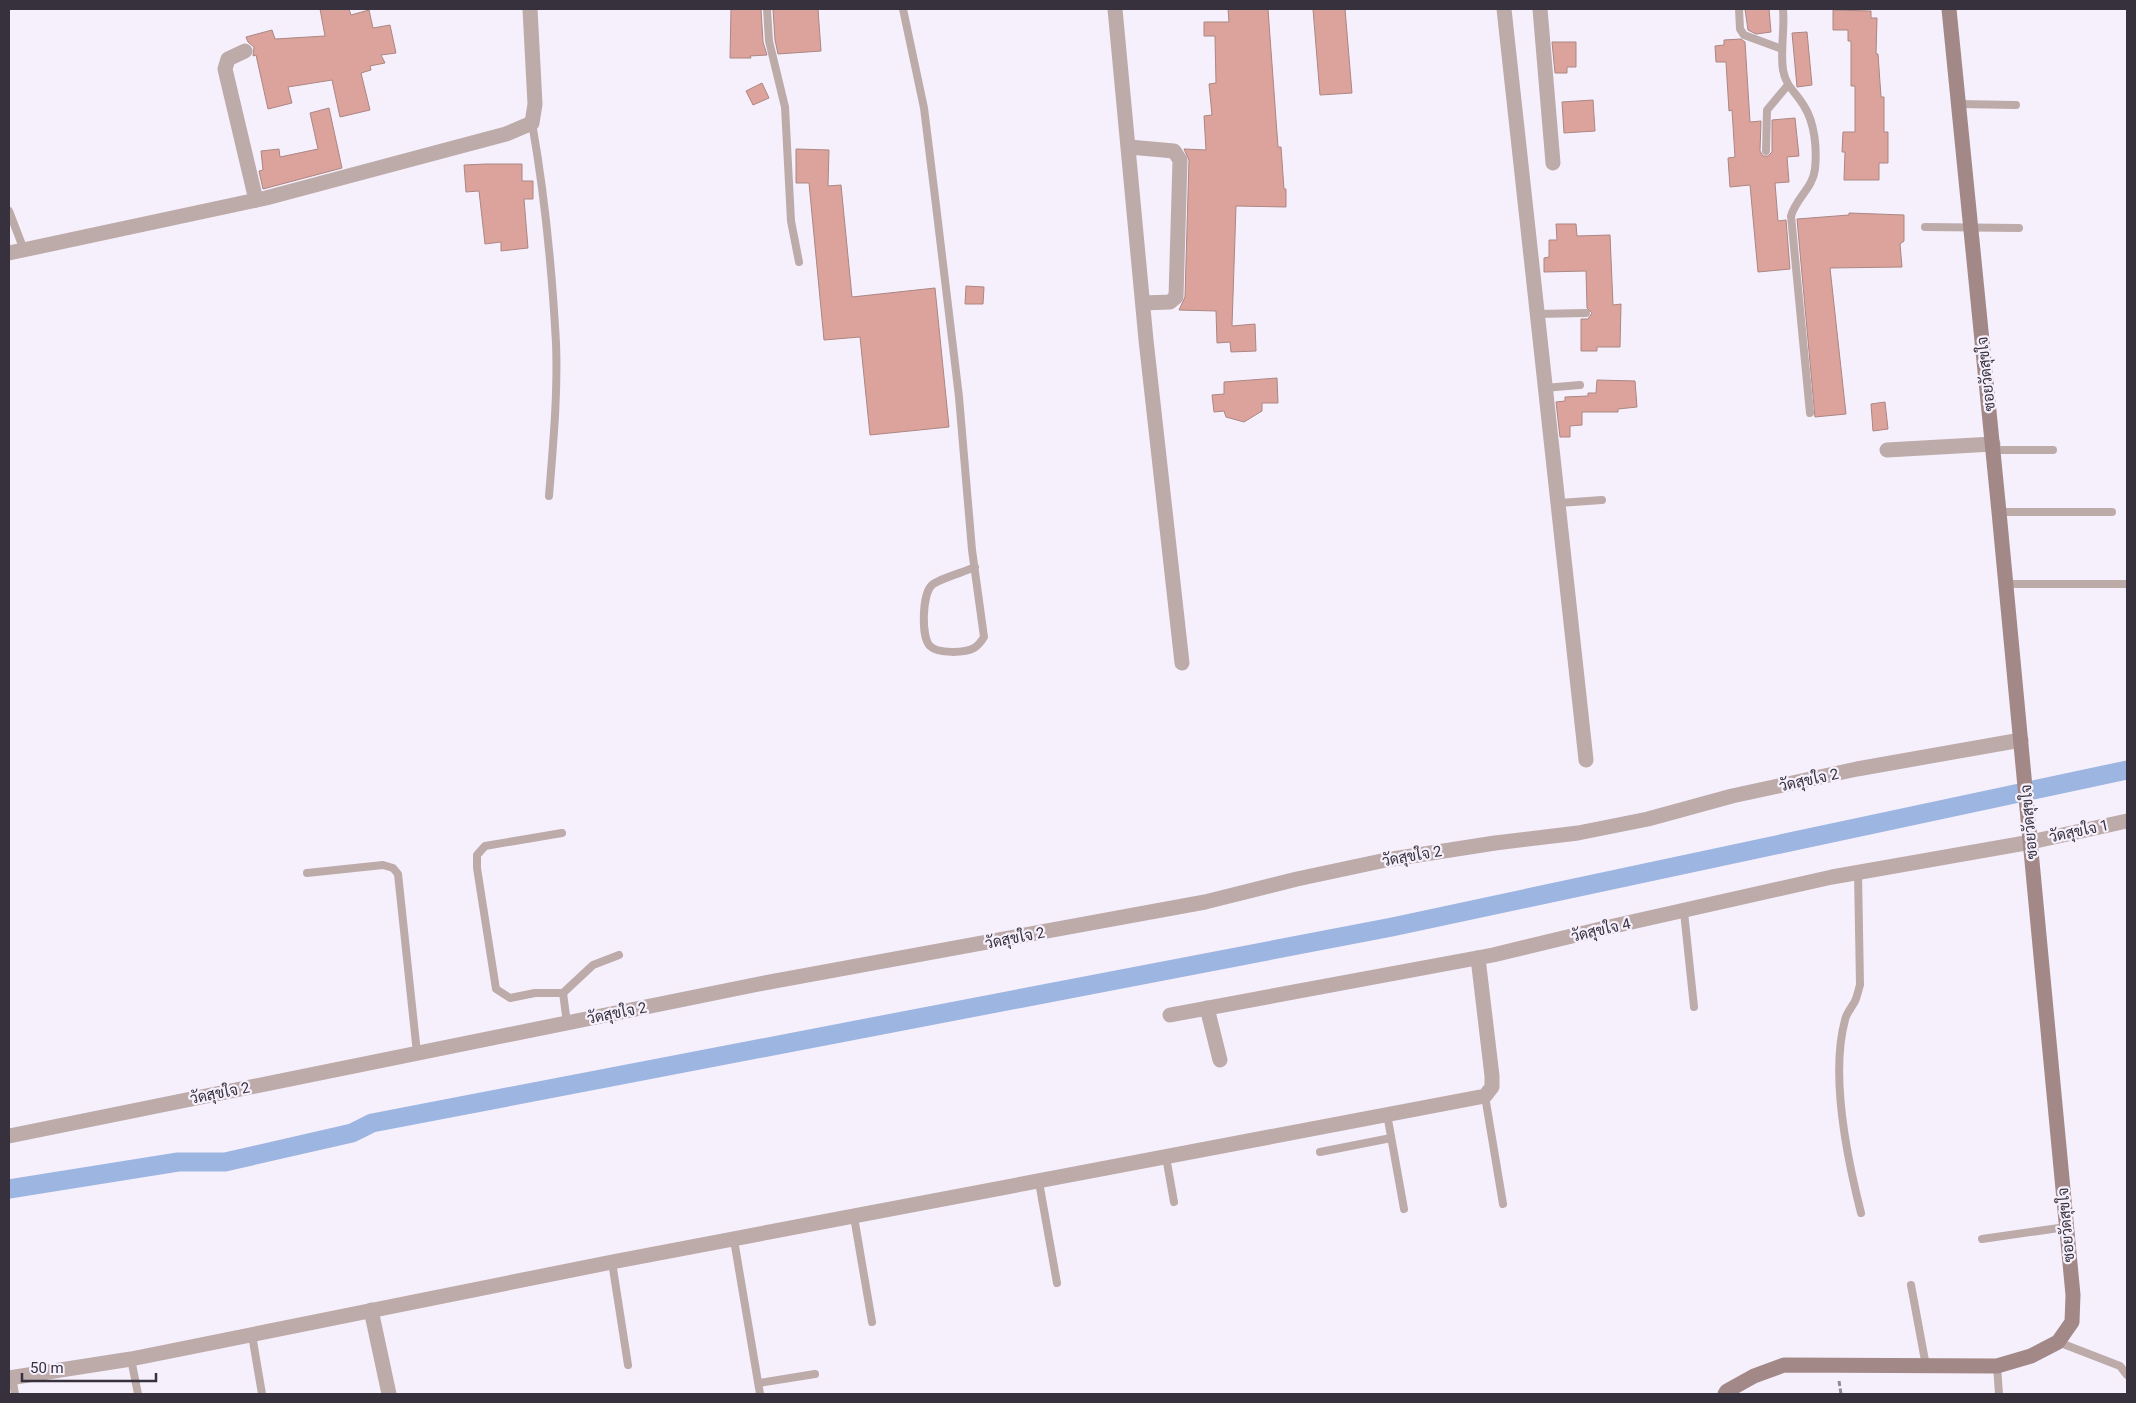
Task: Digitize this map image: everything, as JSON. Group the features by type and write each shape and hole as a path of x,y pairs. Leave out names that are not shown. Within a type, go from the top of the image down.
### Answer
{"street":[{"path":"9,253 256,200 506,134 532,123 535,104 530,9"},
{"path":"1115,9 1143,303 1182,663"},
{"path":"1504,9 1586,760"},
{"path":"1540,9 1553,163"},
{"name":"ซอยวัดสุขใจ","path":"1725,1394 1754,1376 1784,1365 1997,1366 2031,1356 2058,1342 2072,1322 2073,1295 2031,842 1949,9"},
{"path":"245,51 228,59 225,69 256,200"},
{"path":"1129,148 1174,151 1180,160 1176,297 1170,302 1143,303"},
{"path":"1887,450 1993,447"},
{"name":"วัดสุขใจ 2","path":"9,1136 759,984 1205,902 1297,879 1386,860 1495,843 1578,833 1648,818 1732,796 1856,769 2021,740"},
{"name":"วัดสุขใจ 1","path":"2031,842 2127,821"},
{"name":"วัดสุขใจ 4","path":"1170,1015 1478,958 1832,877 2031,842"},
{"path":"11,1377 131,1359 612,1262 1486,1096 1492,1087 1492,1076 1478,958"},
{"path":"1207,1008 1220,1060"},
{"path":"371,1310 389,1394"}],"lane":[{"path":"767,9 769,41 785,107 791,221 799,262"},
{"path":"903,9 924,108 959,397 975,568 984,637 980,644 972,650 942,652 931,648 925,640 924,604 927,592 933,584 975,568"},
{"path":"1739,9 1740,29 1744,35 1782,49"},
{"path":"1783,9 1783,70 1788,85 1808,113 1814,134 1815,168 1813,179 1796,202 1791,216 1810,413"},
{"path":"1766,150 1767,110 1788,85"},
{"path":"1958,104 2016,105"},
{"path":"532,123 544,188 556,345 555,430 549,496"},
{"path":"9,211 24,250"},
{"path":"1925,227 2019,228"},
{"path":"1537,314 1586,313"},
{"path":"1544,388 1580,385"},
{"path":"1993,447 2053,450"},
{"path":"1559,503 1602,500"},
{"path":"1999,512 2112,512"},
{"path":"2006,584 2127,584"},
{"path":"562,833 485,846 478,856 477,868 496,989 510,998 563,992 593,965 619,955"},
{"path":"307,873 383,865 394,868 398,874 417,1053"},
{"path":"1858,873 1860,985 1856,1001 1845,1018 1840,1047 1840,1095 1851,1173 1861,1213"},
{"path":"1684,912 1694,1007"},
{"path":"563,992 567,1023"},
{"path":"1486,1096 1503,1204"},
{"path":"1387,1114 1404,1209"},
{"path":"1320,1152 1392,1138"},
{"path":"1166,1157 1174,1202"},
{"path":"1039,1182 1057,1282"},
{"path":"854,1217 872,1322"},
{"path":"1982,1239 2066,1227"},
{"path":"734,1240 760,1394"},
{"path":"612,1262 628,1365"},
{"path":"1911,1285 1926,1366"},
{"path":"252,1335 262,1394"},
{"path":"2058,1342 2120,1366 2127,1375"},
{"path":"131,1359 138,1394"},
{"path":"1997,1366 2000,1394"},
{"path":"759,1383 816,1374"},
{"path":"11,1377 15,1394"}],"building":[{"path":"320,9 349,9 351,15 369,10 373,28 390,25 396,53 381,55 385,63 370,66 371,70 361,73 370,110 340,117 332,80 288,87 292,103 268,109 256,55 253,56 254,47 248,42 246,37 272,30 275,39 325,36"},
{"path":"731,9 761,9 763,42 767,55 750,56 751,58 730,58"},
{"path":"773,9 818,9 821,51 778,54"},
{"path":"1228,9 1268,9 1278,147 1281,147 1284,189 1286,189 1286,207 1236,206 1232,326 1255,324 1256,351 1231,352 1230,342 1217,343 1216,311 1179,310 1185,297 1189,160 1184,149 1206,150 1204,116 1212,115 1209,84 1216,83 1215,36 1204,36 1204,22 1229,22"},
{"path":"1313,9 1345,9 1352,93 1320,95"},
{"path":"1745,9 1769,9 1771,32 1756,34 1748,30"},
{"path":"1833,10 1871,11 1871,18 1877,18 1876,54 1878,54 1881,97 1884,97 1884,132 1888,132 1888,163 1879,163 1879,180 1844,180 1845,152 1842,152 1843,132 1855,132 1855,86 1851,86 1851,41 1848,41 1848,30 1833,30"},
{"path":"1807,32 1812,85 1797,87 1792,33"},
{"path":"1741,39 1745,42 1750,122 1761,121 1760,151 1763,156 1768,156 1772,152 1772,120 1795,118 1799,156 1787,157 1789,182 1775,183 1778,221 1786,220 1790,269 1758,272 1750,185 1730,187 1728,158 1735,157 1732,110 1729,111 1726,62 1716,62 1715,46 1724,45 1724,40"},
{"path":"1552,42 1576,42 1576,67 1567,67 1567,73 1555,73"},
{"path":"762,83 769,98 753,105 746,91"},
{"path":"1593,100 1595,131 1564,133 1562,102"},
{"path":"329,108 342,168 263,189 259,171 263,170 261,151 279,149 280,157 318,149 310,113"},
{"path":"796,149 829,150 828,186 841,185 852,297 935,288 949,427 870,435 860,337 824,340 809,183 796,183"},
{"path":"522,164 522,181 533,181 533,199 524,199 528,248 501,251 501,242 485,244 479,191 466,192 464,165"},
{"path":"1849,213 1904,215 1904,241 1900,244 1902,267 1830,268 1846,414 1815,417 1797,219 1849,215"},
{"path":"1556,224 1576,224 1577,236 1610,235 1613,305 1621,304 1620,347 1597,347 1597,351 1581,351 1581,319 1588,319 1592,313 1587,308 1586,271 1544,272 1544,258 1549,257 1549,240 1557,240"},
{"path":"966,286 984,287 983,304 965,304"},
{"path":"1277,378 1278,403 1262,403 1262,411 1244,422 1226,417 1224,411 1214,412 1212,395 1224,394 1224,382"},
{"path":"1597,380 1635,381 1637,407 1618,409 1618,412 1582,412 1582,425 1570,426 1570,437 1560,437 1556,402 1565,401 1565,397 1588,396 1588,393 1596,393"},
{"path":"1885,402 1888,429 1873,431 1871,404"}],"waterway":[{"path":"9,1189 178,1162 225,1162 352,1133 372,1123 1392,927 2127,770"}]}
